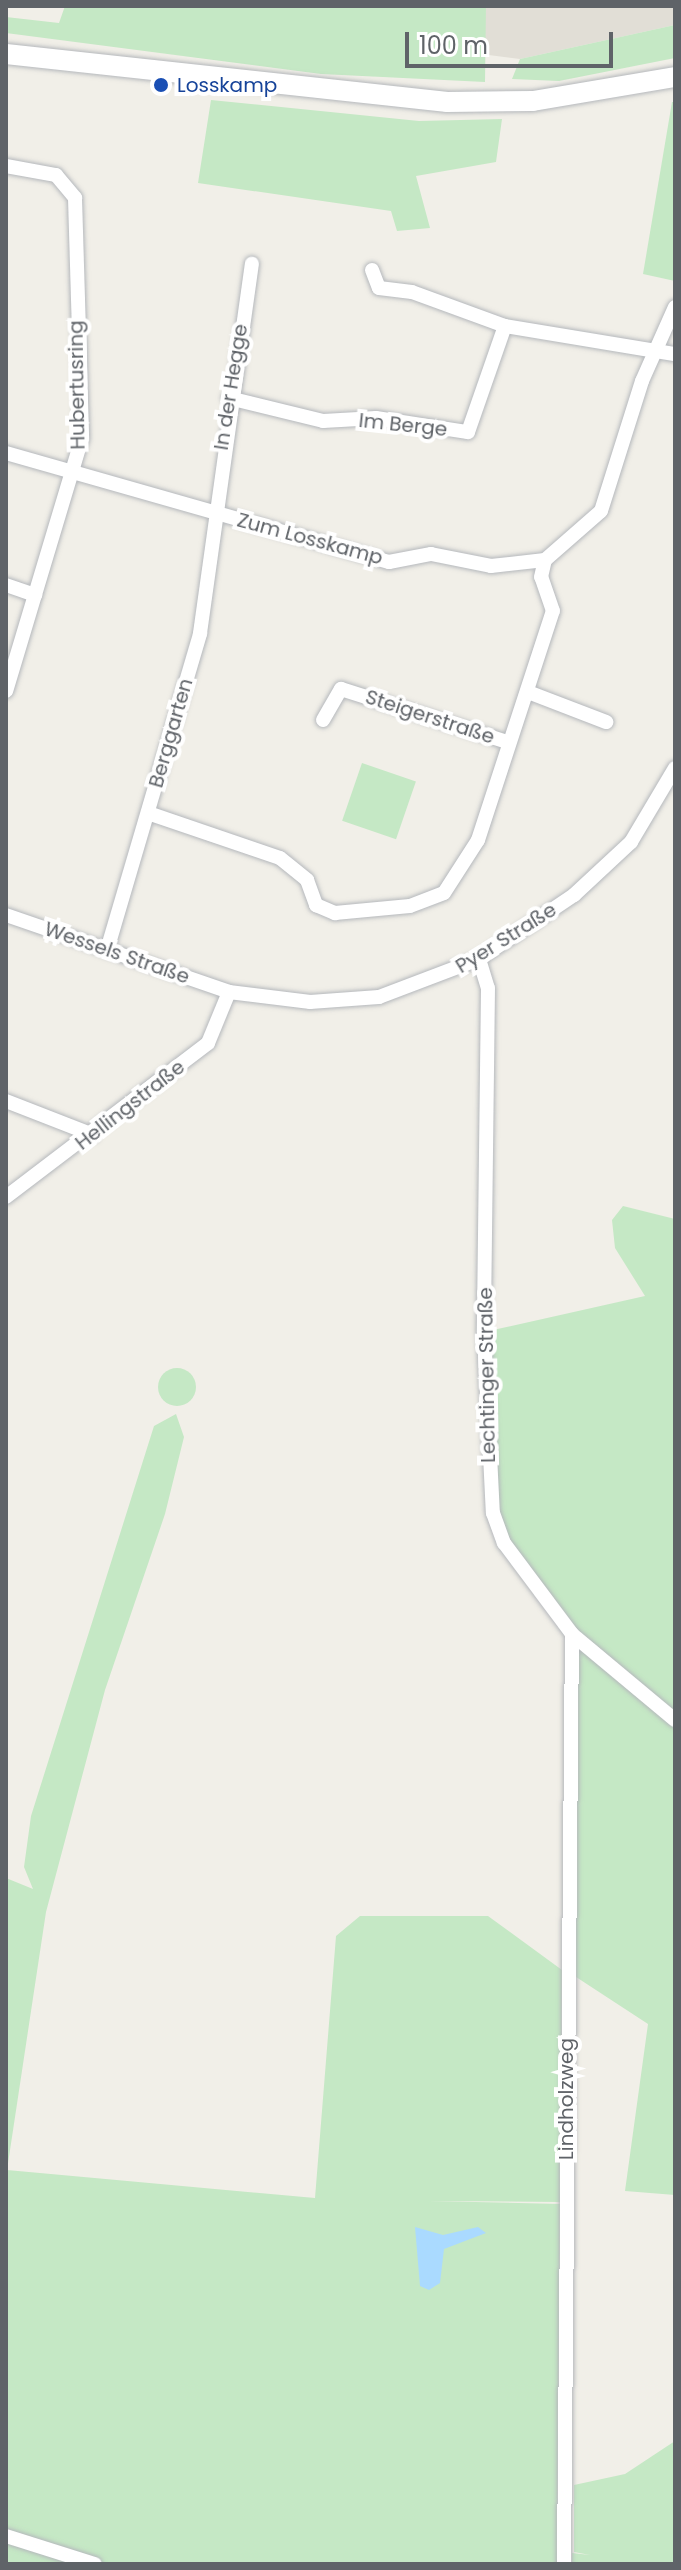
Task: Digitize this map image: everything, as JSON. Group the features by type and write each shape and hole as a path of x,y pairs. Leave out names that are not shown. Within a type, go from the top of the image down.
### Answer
{"street":[{"path":"6,54 447,102 533,101 675,77"},
{"name":"Hubertusring","path":"6,166 56,175 75,198 82,438 75,474 6,691"},
{"name":"In der Hegge","path":"212,510 252,264"},
{"path":"372,270 379,288 412,292 505,326 675,354"},
{"path":"148,813 280,858 307,880 316,905 335,913 410,906 444,893 463,874 507,742 528,692 553,611 541,577 545,560 601,511 675,307"},
{"name":"Im Berge","path":"229,398 323,421 376,418 468,432 505,326"},
{"name":"Zum Losskamp","path":"6,453 389,562 431,554 491,566 545,560"},
{"name":"Berggarten","path":"107,950 200,633 212,510"},
{"path":"6,585 35,595"},
{"name":"Steigerstraße","path":"323,720 341,689 507,742"},
{"path":"528,692 606,722"},
{"name":"Pyer Straße","path":"229,992 310,1002 379,997 479,959 609,867 675,768"},
{"name":"Wessels Straße","path":"6,915 229,992"},
{"name":"Lechtinger Straße","path":"479,959 488,988 489,1485 504,1543 572,1634 675,1720"},
{"name":"Hellingstraße","path":"6,1197 93,1135 208,1043 229,992"},
{"path":"6,1101 93,1135"},
{"name":"Lindholzweg","path":"564,2564 572,1634"},
{"path":"6,2536 95,2564"}],"shaded area":[{"path":"486,6 675,6 675,25 520,59 481,54"}],"green space":[{"path":"65,6 486,6 485,82 321,74 6,33 6,17 59,23"},
{"path":"675,25 675,58 559,81 512,79 520,59"},
{"path":"211,100 419,121 502,119 496,162 416,176 430,228 397,231 391,211 198,183"},
{"path":"672,102 675,102 675,281 643,274"},
{"path":"362,763 416,782 396,839 342,821"},
{"path":"623,1206 675,1219 675,2195 625,2191 648,2024 573,1975 572,1635 525,1574 493,1513 484,1332 645,1296 615,1248 612,1220"},
{"path":"177,1368 190,1374 196,1387 190,1400 177,1406 164,1400 158,1387 164,1374"},
{"path":"176,1414 184,1437 165,1514 105,1690 46,1912 7,2170 315,2198 336,1936 360,1916 488,1916 562,1970 560,2202 428,2201 560,2204 557,2564 6,2564 6,1878 33,1889 24,1867 31,1816 154,1426"},
{"path":"675,2441 675,2564 572,2564 572,2553 590,2555 574,2552 574,2485 625,2474"}],"water":[{"path":"415,2227 443,2235 478,2227 486,2233 444,2249 440,2283 429,2290 420,2286"}],"place":[{"name":"Losskamp","path":"161,85"}]}
